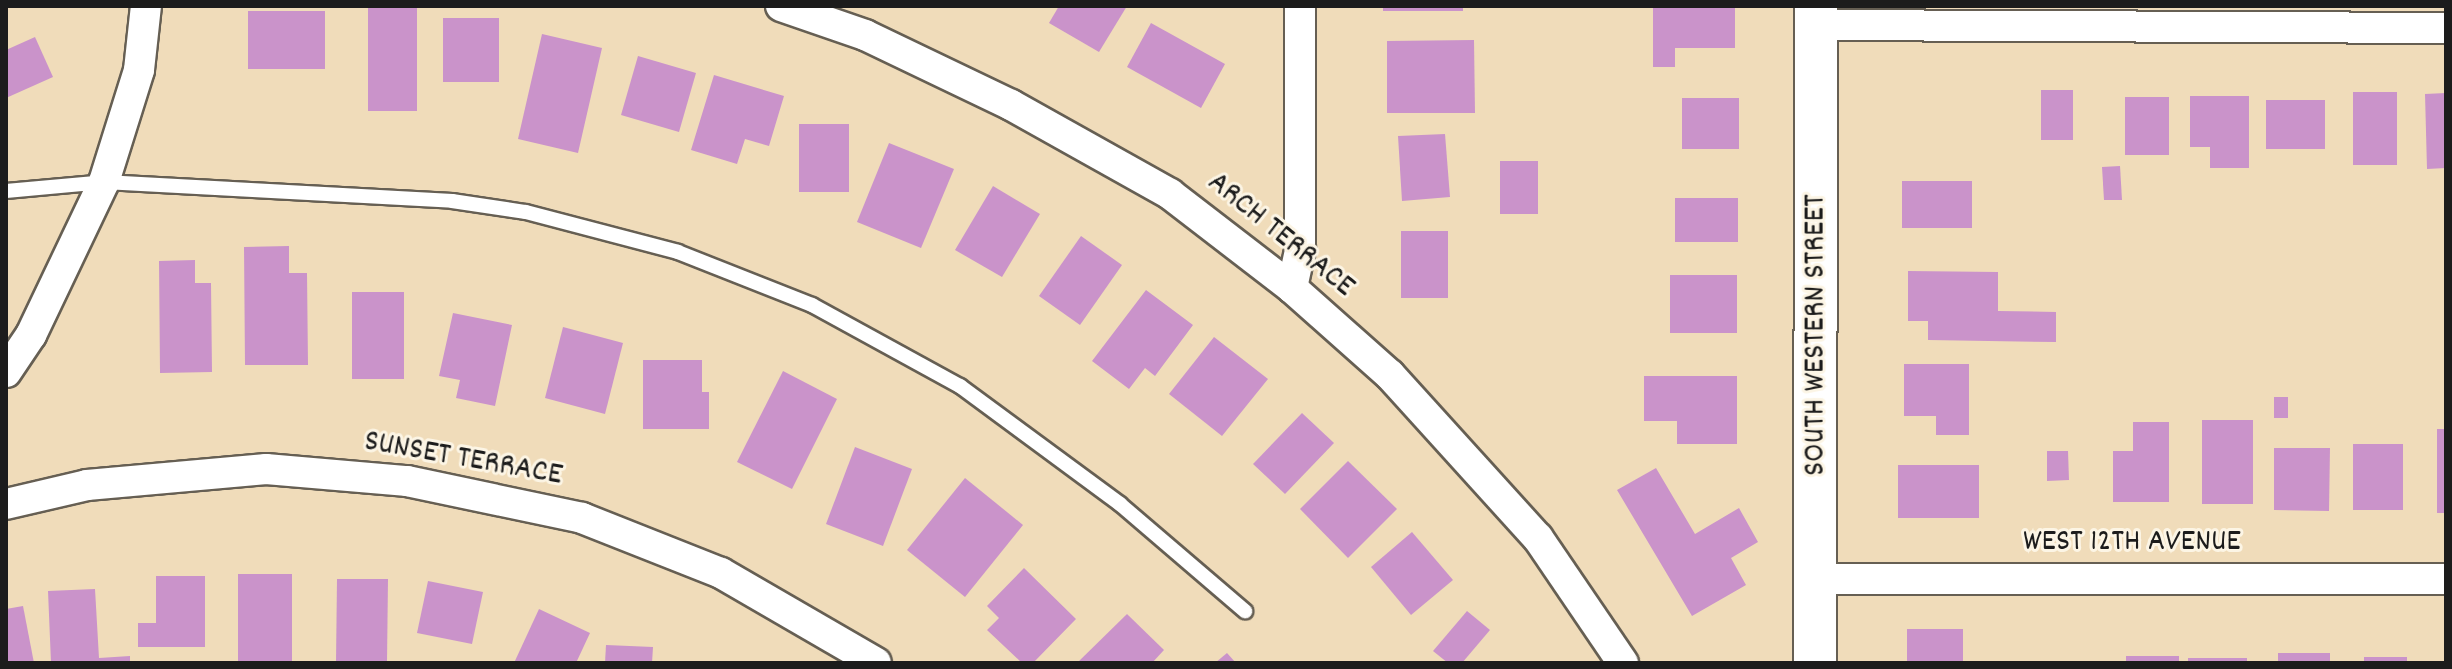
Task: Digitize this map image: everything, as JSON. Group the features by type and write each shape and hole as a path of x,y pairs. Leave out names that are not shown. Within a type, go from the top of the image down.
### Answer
{"main road":[{"name":"SOUTH WESTERN STREET","path":"1815,663 1818,579 1816,15"}],"street":[{"path":"6,372 31,335 104,182 139,70 146,6"},
{"name":"ARCH TERRACE","path":"781,6 865,35 1011,105 1170,194 1292,288 1390,375 1538,538 1623,663"},
{"path":"1292,288 1300,249 1300,6"},
{"path":"1816,15 2446,28"},
{"name":"SUNSET TERRACE","path":"6,504 87,485 266,469 407,481 582,518 721,573 876,663"},
{"name":"WEST 12TH AVENUE","path":"1818,579 2446,579"}],"lane":[{"path":"6,191 104,182 452,201 526,212 678,252 812,305 960,386 1120,504 1245,611"}],"building":[{"path":"368,6 417,6 417,111 368,111"},
{"path":"1059,6 1127,6 1099,52 1049,23"},
{"path":"1383,6 1463,6 1463,11 1383,11"},
{"path":"1653,6 1735,6 1735,48 1675,48 1675,67 1653,67"},
{"path":"248,11 325,11 325,69 248,69"},
{"path":"443,18 499,18 499,82 443,82"},
{"path":"1151,23 1225,64 1201,108 1127,67"},
{"path":"542,34 602,48 578,153 518,139"},
{"path":"35,37 53,77 6,98 6,50"},
{"path":"1474,40 1475,113 1387,113 1387,41"},
{"path":"638,56 696,73 679,132 621,115"},
{"path":"714,75 784,96 769,146 745,139 737,164 691,150"},
{"path":"2041,90 2073,90 2073,140 2041,140"},
{"path":"2353,92 2397,92 2397,165 2353,165"},
{"path":"2446,93 2446,168 2427,169 2425,94"},
{"path":"2190,96 2249,96 2249,168 2210,168 2210,147 2190,147"},
{"path":"2125,97 2169,97 2169,155 2125,155"},
{"path":"1682,98 1739,98 1739,149 1682,149"},
{"path":"2266,100 2325,100 2325,149 2266,149"},
{"path":"799,124 849,124 849,192 799,192"},
{"path":"1445,134 1450,197 1402,201 1398,136"},
{"path":"889,143 954,169 921,248 857,222"},
{"path":"1500,161 1538,161 1538,214 1500,214"},
{"path":"2120,166 2122,200 2104,200 2102,167"},
{"path":"1902,181 1972,181 1972,228 1902,228"},
{"path":"993,186 1040,214 1002,277 955,250"},
{"path":"1675,198 1738,198 1738,242 1675,242"},
{"path":"1401,231 1448,231 1448,298 1401,298"},
{"path":"1081,236 1122,265 1080,325 1039,296"},
{"path":"289,246 289,273 307,273 308,365 245,365 244,247"},
{"path":"195,260 195,283 211,283 212,372 160,373 159,261"},
{"path":"1908,271 1998,272 1998,311 2056,312 2056,342 1928,340 1928,321 1908,321"},
{"path":"1670,275 1737,275 1737,333 1670,333"},
{"path":"1146,290 1193,325 1155,376 1145,368 1129,389 1092,361"},
{"path":"352,292 404,292 404,379 352,379"},
{"path":"453,313 512,325 495,406 456,398 460,380 439,376"},
{"path":"563,327 623,343 605,414 545,398"},
{"path":"1214,337 1268,379 1222,436 1169,394"},
{"path":"643,360 702,360 702,392 709,392 709,429 643,429"},
{"path":"1904,364 1969,364 1969,435 1936,435 1936,416 1904,416"},
{"path":"783,371 837,399 792,489 737,462"},
{"path":"1644,376 1737,376 1737,444 1677,444 1677,421 1644,421"},
{"path":"2274,397 2288,397 2288,418 2274,418"},
{"path":"1302,413 1334,443 1285,494 1253,464"},
{"path":"2202,420 2253,420 2253,504 2202,504"},
{"path":"2133,422 2169,422 2169,502 2113,502 2113,451 2133,451"},
{"path":"2437,429 2446,429 2446,513 2437,513"},
{"path":"2353,444 2403,444 2403,510 2353,510"},
{"path":"855,447 912,469 883,546 826,524"},
{"path":"2274,448 2330,448 2329,511 2274,510"},
{"path":"2047,451 2068,451 2069,480 2047,481"},
{"path":"1348,461 1397,509 1348,558 1300,509"},
{"path":"1898,465 1979,465 1979,518 1898,518"},
{"path":"1656,468 1695,534 1739,508 1758,542 1731,558 1746,585 1692,616 1617,490"},
{"path":"965,478 1023,525 965,597 907,550"},
{"path":"1412,532 1453,580 1411,615 1371,567"},
{"path":"1024,568 1076,619 1033,663 1022,663 987,630 999,618 987,606"},
{"path":"238,574 292,574 292,663 238,663"},
{"path":"156,576 205,576 205,647 138,647 138,623 156,623"},
{"path":"337,579 388,579 387,662 336,662"},
{"path":"428,581 483,592 472,644 417,633"},
{"path":"95,589 99,658 130,656 130,663 51,663 48,591"},
{"path":"23,606 34,663 6,663 6,609"},
{"path":"539,609 590,633 576,663 514,663"},
{"path":"1467,611 1490,630 1462,663 1448,663 1433,651"},
{"path":"1127,614 1164,650 1152,663 1077,663"},
{"path":"1907,629 1963,629 1963,663 1907,663"},
{"path":"606,645 653,647 652,663 605,663"},
{"path":"1227,653 1236,663 1215,663"},
{"path":"2278,653 2330,653 2330,663 2278,663"},
{"path":"2126,656 2179,656 2179,663 2126,663"},
{"path":"2364,657 2407,657 2407,663 2364,663"},
{"path":"2188,658 2247,658 2247,663 2188,663"}]}
